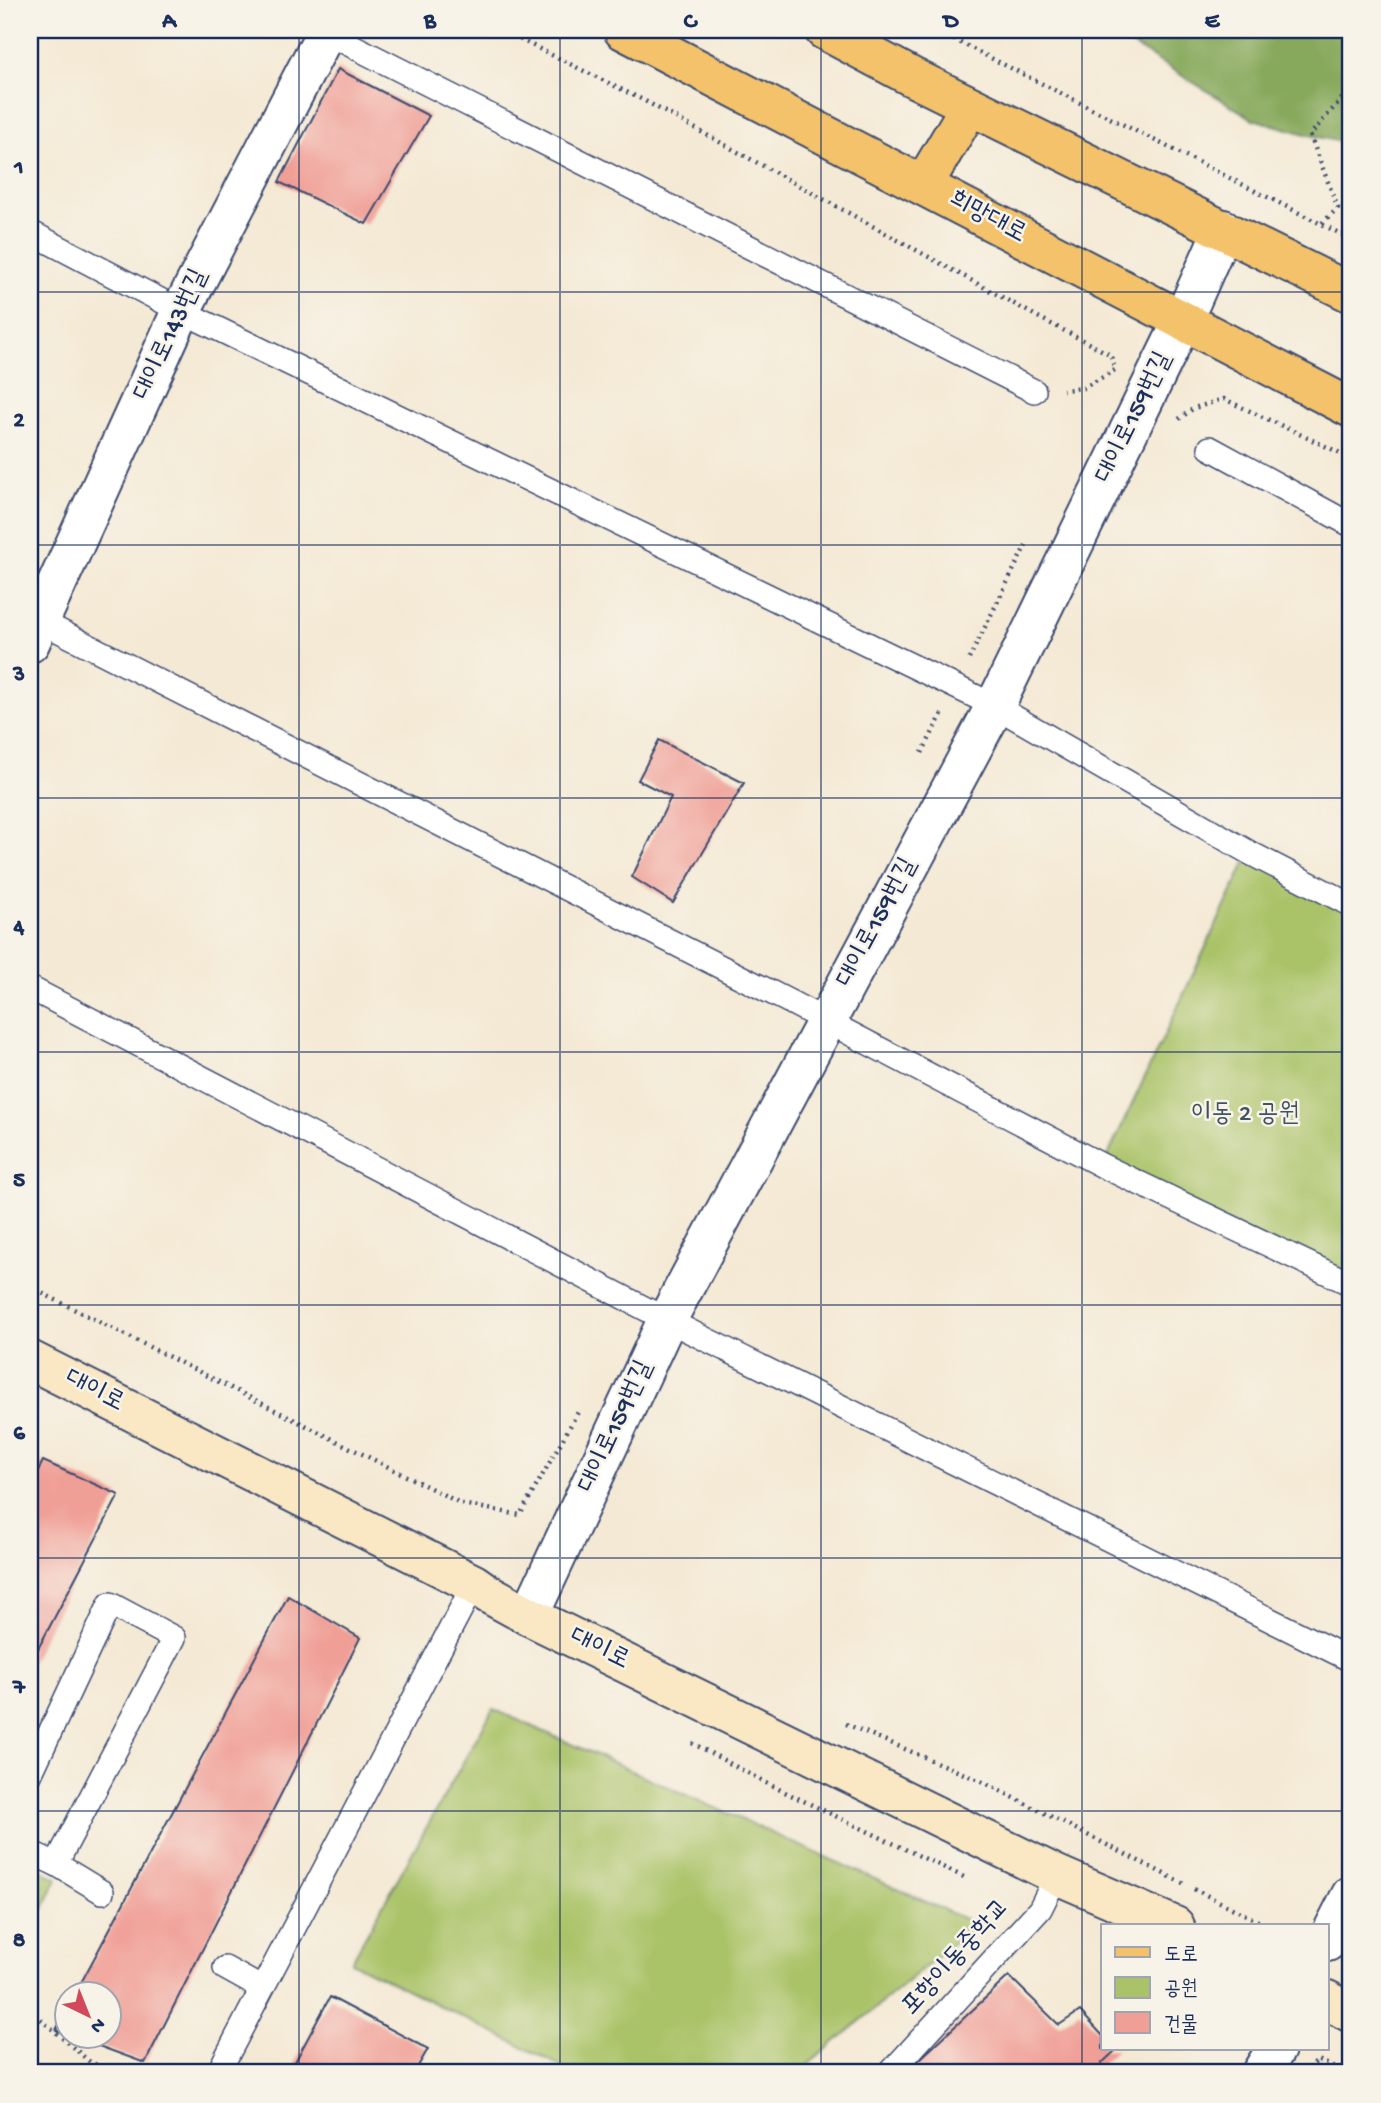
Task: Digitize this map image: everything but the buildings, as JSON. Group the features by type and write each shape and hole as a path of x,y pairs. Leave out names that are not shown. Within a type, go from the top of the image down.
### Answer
{"main road":[{"name":"희망대로","path":"623,30 1351,408"},
{"path":"824,30 970,106 1351,293"},
{"path":"923,185 970,106"}],"street":[{"name":"대이로143번길","path":"33,627 181,311 323,31"},
{"name":"대이로159번길","path":"529,1616 667,1320 995,706 1182,320 1223,229"},
{"name":"대이로","path":"30,1360 474,1584 529,1616 1057,1875 1170,1924"},
{"path":"1328,1940 1351,1895"},
{"path":"1328,2001 1351,2013"},
{"path":"1261,2073 1275,2050"}],"lane":[{"path":"323,31 1034,391"},
{"path":"30,232 181,311 995,706 1250,853 1351,905"},
{"path":"1210,448 1351,525"},
{"path":"33,627 825,1021 1103,1166 1351,1284"},
{"path":"30,988 667,1320 1351,1660"},
{"path":"218,2073 474,1584"},
{"path":"30,1775 110,1604 174,1638 55,1864"},
{"path":"30,1852 102,1892"},
{"name":"포항이동중학교","path":"890,2073 1040,1909 1057,1875"},
{"path":"225,1968 261,1988"}],"path":[{"path":"500,30 645,101 1111,355 1115,370 1083,388 1034,391"},
{"path":"935,30 1351,239"},
{"path":"1322,223 1338,208 1310,135 1351,88"},
{"path":"1224,399 1351,458"},
{"path":"30,1287 462,1504 520,1515 579,1410"},
{"path":"834,1719 983,1782 1264,1924"},
{"path":"30,2010 90,2062 115,2073"},
{"path":"1318,2060 1347,2073"}],"green space":[{"path":"1108,30 1351,30 1351,144 1253,119"},
{"name":"이동 2 공원","path":"1250,853 1351,905 1351,1284 1103,1166"},
{"path":"493,1709 976,1924 798,2073 575,2073 351,1962"},
{"path":"30,1866 57,1878 30,1940"}]}
